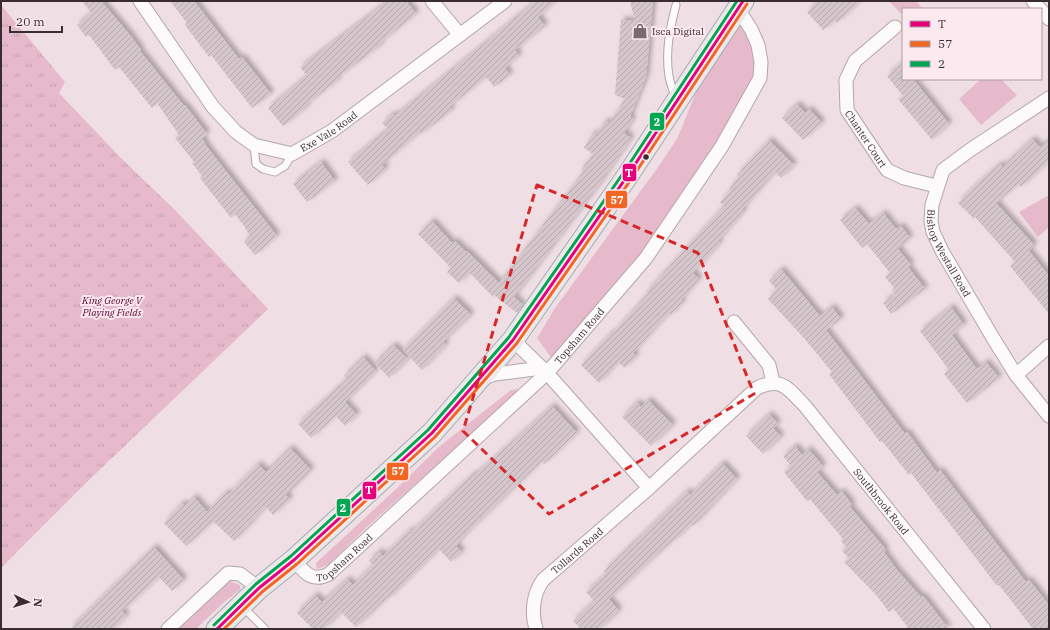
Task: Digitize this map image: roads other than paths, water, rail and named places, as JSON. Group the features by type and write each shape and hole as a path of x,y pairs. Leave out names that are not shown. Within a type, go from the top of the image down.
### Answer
{"main road":[{"name":"Topsham Road","path":"217,629 259,588 294,560 432,434 512,340 628,175 675,102 741,5"}],"street":[{"name":"Exe Vale Road","path":"140,1 213,107 236,132 254,145 292,154 332,131 505,1"},
{"path":"432,1 460,35"},
{"name":"Topsham Road","path":"294,560 307,575 314,578 322,578 329,574 545,370 646,258 722,146 760,78 761,62 758,45 741,5"},
{"name":"Chanter Court","path":"895,27 855,61 846,80 847,110 887,170 904,178 936,186"},
{"name":"Bishop Westall Road","path":"1049,98 970,150 943,170 936,186 932,205 931,221 933,232 989,332 1016,375 1049,416"},
{"path":"512,340 545,370 649,488 757,388 773,382 770,365 734,322"},
{"path":"1016,375 1049,346"},
{"path":"478,380 495,374 545,370"},
{"name":"Southbrook Road","path":"773,382 788,388 805,406 984,629"},
{"name":"Tollards Road","path":"536,629 534,610 535,597 537,588 543,580 649,488"},
{"path":"168,629 228,573 240,574 259,588"}],"lane":[{"path":"675,102 669,76 668,45 669,30 676,5"},
{"path":"254,145 256,164 263,169 274,172 285,166 292,154"},
{"path":"242,605 265,629"}],"place":[{"name":"Isca Digital","path":"640,31"}],"park label":[{"name":"King George V Playing Fields","path":"112,306"}]}
